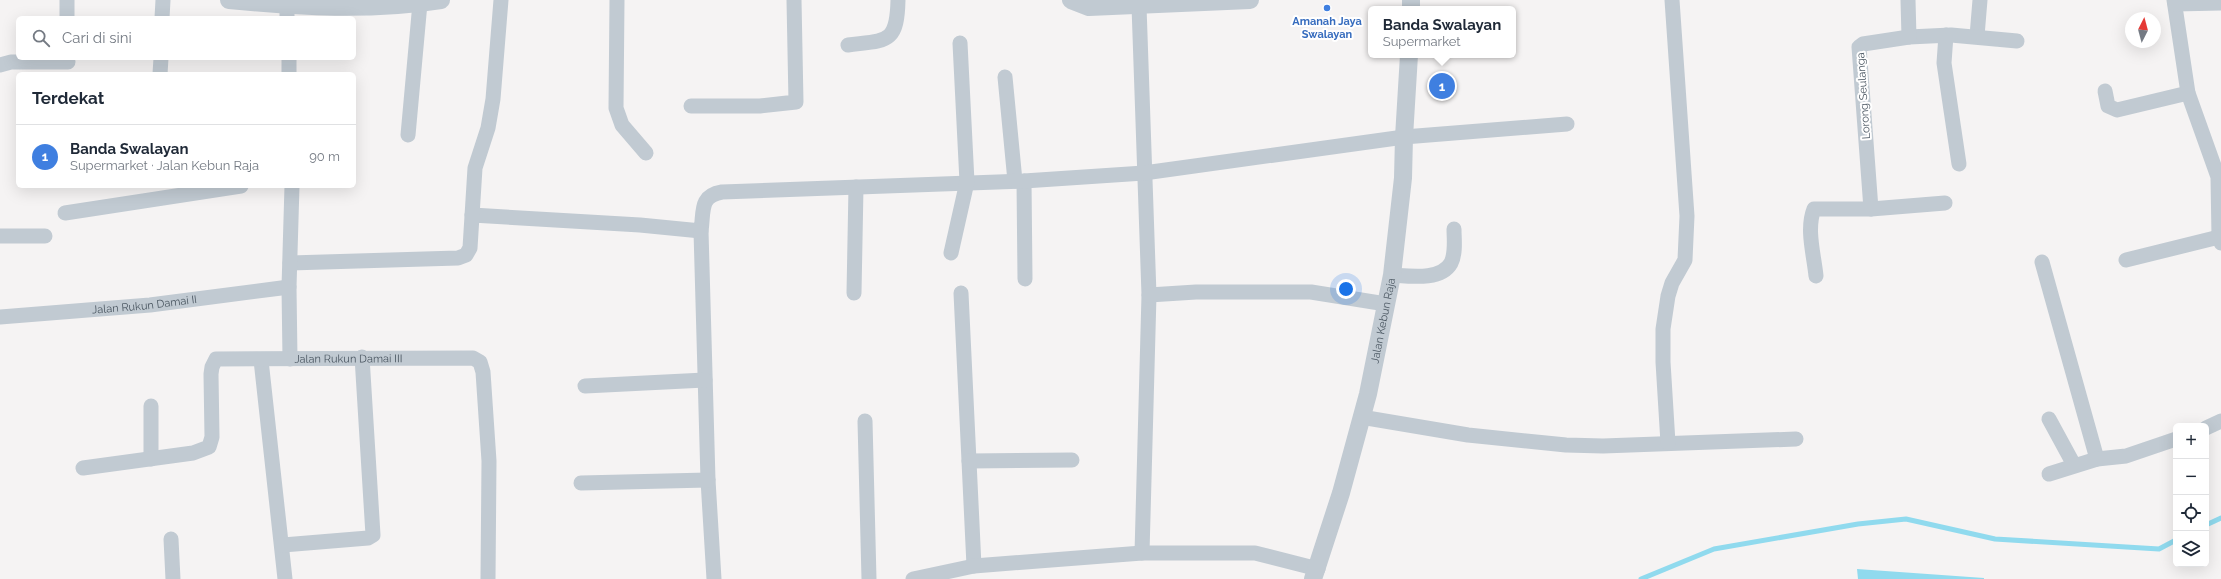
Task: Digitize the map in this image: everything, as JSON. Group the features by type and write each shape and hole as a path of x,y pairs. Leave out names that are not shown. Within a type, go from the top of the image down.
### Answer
{"street":[{"path":"67,0 67,16"},
{"path":"162,16 163,0"},
{"path":"229,0 287,12 325,4 420,3 441,0"},
{"path":"290,263 463,257 470,248 475,168 488,128 492,106 501,0"},
{"path":"617,0 616,108 622,125 646,153"},
{"path":"691,106 760,106 796,102 794,0"},
{"path":"848,45 882,40 891,36 896,27 898,0"},
{"path":"1071,0 1089,7 1250,0"},
{"path":"1668,443 1663,362 1663,330 1668,296 1672,283 1685,260 1687,216 1672,0"},
{"path":"1908,0 1909,37 1946,35 2017,40"},
{"path":"1977,36 1980,0"},
{"path":"2126,260 2220,240 2218,177 2188,93 2175,2 2221,3"},
{"path":"408,135 420,3"},
{"path":"1139,6 1149,295 1142,553"},
{"path":"1946,35 1944,63 1959,164"},
{"name":"Lorong Seulanga","path":"1871,209 1860,47 1863,44 1909,37"},
{"path":"951,253 967,182 960,43"},
{"name":"Jalan Kebun Raja","path":"1315,574 1368,394 1392,276 1403,178 1409,58"},
{"path":"160,60 160,72"},
{"path":"289,60 289,72"},
{"path":"0,65 11,62 68,65"},
{"path":"1005,77 1020,181 1025,279"},
{"path":"2105,91 2108,106 2117,110 2188,93"},
{"path":"714,579 708,480 701,231 706,199 712,194 967,182 1020,181 1144,173 1404,137 1567,124"},
{"path":"854,293 856,187"},
{"path":"65,214 155,193 216,188"},
{"path":"290,359 289,287 292,188"},
{"path":"1816,276 1810,227 1810,218 1814,209 1871,209 1945,203"},
{"path":"472,215 640,225 701,231"},
{"path":"1392,276 1422,276 1438,273 1445,269 1451,263 1454,252 1454,229"},
{"path":"0,236 45,236"},
{"path":"2042,262 2097,459"},
{"name":"Jalan Rukun Damai II","path":"0,318 150,305 289,287"},
{"path":"1149,295 1196,292 1311,292 1386,304"},
{"path":"961,293 974,566"},
{"path":"283,545 368,538 373,535 362,357"},
{"name":"Jalan Rukun Damai III","path":"83,468 193,454 209,447 212,437 211,374 212,367 216,359 261,360 362,357 473,358 480,362 483,372 489,462 488,579"},
{"path":"261,360 286,579"},
{"path":"585,386 705,380"},
{"path":"151,406 151,459"},
{"path":"1361,417 1468,435 1566,445 1796,439"},
{"path":"2049,419 2074,465"},
{"path":"865,421 869,579"},
{"path":"2209,427 2221,421"},
{"path":"2049,474 2097,459 2126,456 2173,440"},
{"path":"969,461 1072,460"},
{"path":"581,483 708,480"},
{"path":"172,539 173,579"},
{"path":"918,578 974,566 1142,553 1255,553 1315,574"}],"water":[{"path":"1857,569 1984,578 1984,579 1858,579"}],"waterway":[{"path":"2209,524 2221,518"},
{"path":"1641,579 1714,549 1858,524 1906,519 1995,539 2159,549 2173,542"}],"place":[{"name":"Amanah Jaya Swalayan","path":"1327,8"},
{"name":"Banda Swalayan","path":"1442,86"}]}
